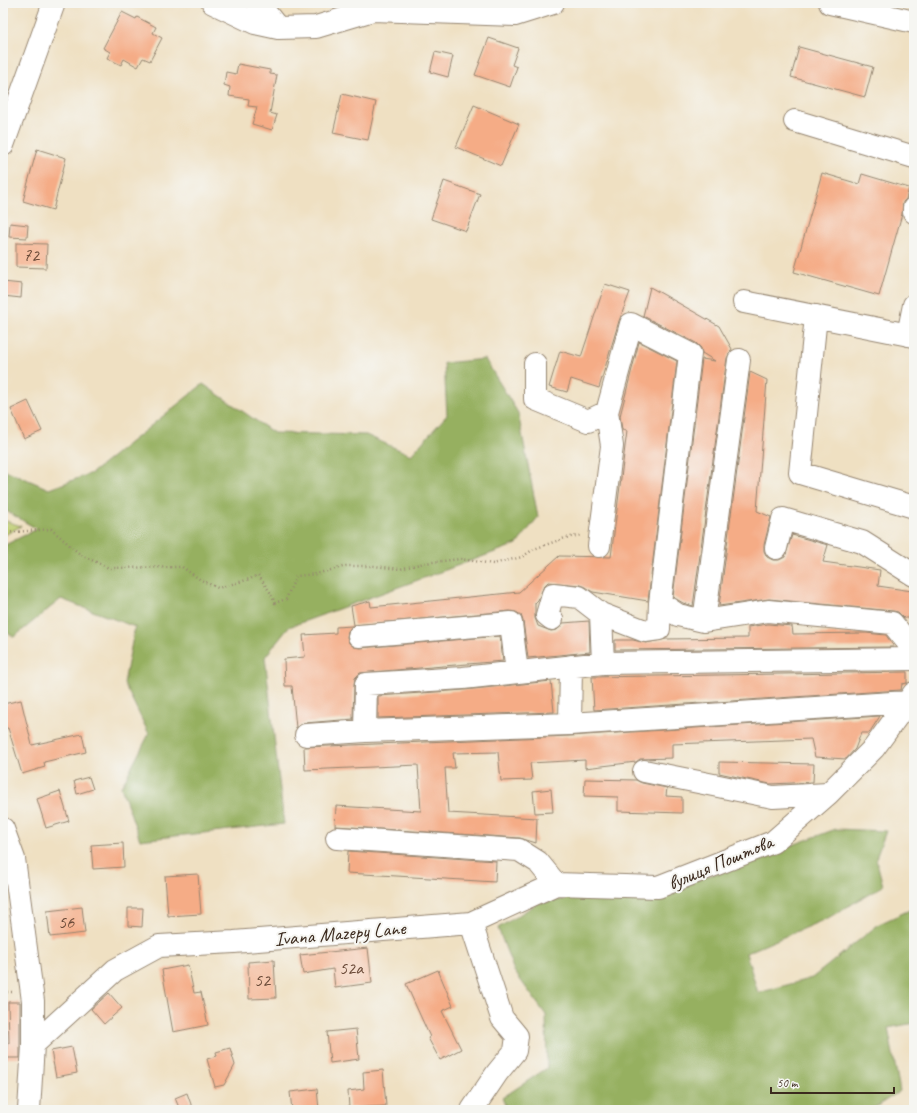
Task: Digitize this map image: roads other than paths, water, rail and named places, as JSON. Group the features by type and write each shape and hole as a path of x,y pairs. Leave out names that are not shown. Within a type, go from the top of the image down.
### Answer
{"street":[{"path":"3,145 54,3"},
{"path":"213,3 255,23 278,28 316,27 373,10 515,15 553,3"},
{"path":"258,3 278,28"},
{"path":"830,3 914,22"},
{"path":"795,121 914,156"},
{"path":"744,302 911,335 914,305"},
{"path":"816,316 800,473 914,507"},
{"path":"552,619 547,615 553,594 579,597 601,614 645,631 659,629 660,603 690,354 631,324 607,412 612,446 599,546"},
{"path":"704,621 739,360"},
{"path":"535,364 534,399 588,421 607,412"},
{"path":"776,548 783,519 862,542 914,575"},
{"path":"660,603 678,615 704,621 768,611 892,622 914,650"},
{"path":"601,614 603,663"},
{"path":"359,636 511,623 518,672"},
{"path":"365,731 366,684 518,672 603,663 914,660"},
{"path":"570,724 571,666"},
{"path":"306,735 365,731 570,724 910,698"},
{"name":"вулиця Поштова","path":"471,923 556,884 658,887 773,842 828,794 874,748 910,698"},
{"path":"644,771 773,797 828,794"},
{"path":"3,829 14,859 33,1001 33,1045 29,1110"},
{"path":"337,838 519,850 538,862 556,884"},
{"path":"471,923 502,1018 517,1036 515,1051 497,1073 472,1110"},
{"name":"Ivana Mazepy Lane","path":"33,1045 115,970 159,946 234,942 471,923"}]}
